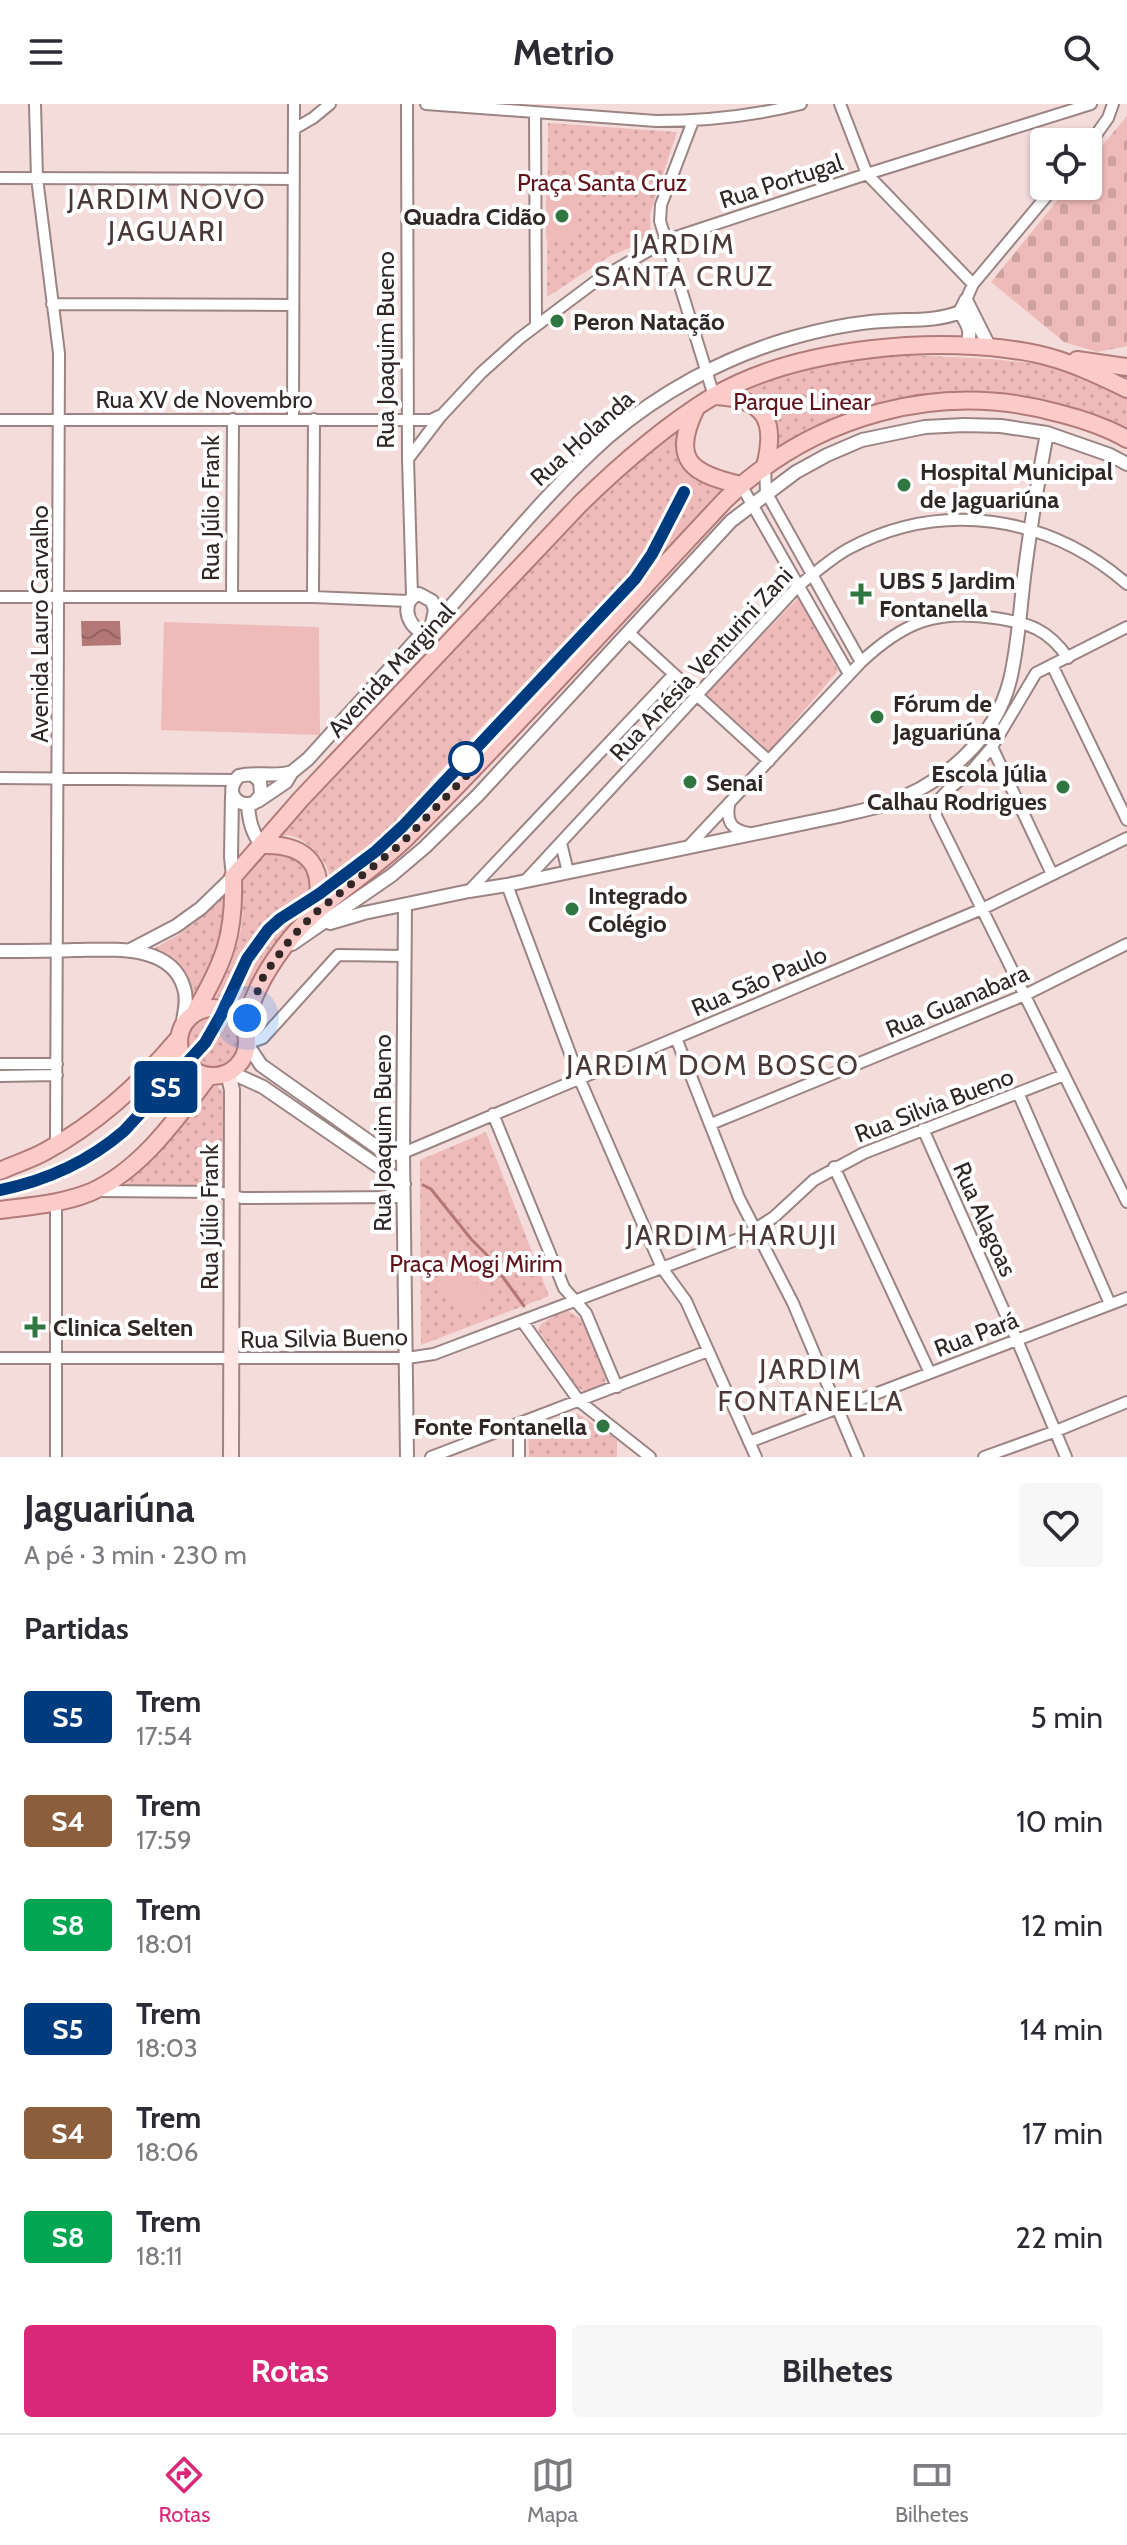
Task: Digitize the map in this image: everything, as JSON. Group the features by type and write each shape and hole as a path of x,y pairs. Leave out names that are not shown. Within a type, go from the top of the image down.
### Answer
{"main road":[{"path":"741,485 707,477 695,469 687,457 685,441 688,424 697,408 714,396 757,376 841,352 883,347 966,346 1126,366"},
{"path":"1035,354 1078,366 1127,389"},
{"path":"714,396 736,397 750,402 766,419 770,448 765,466"},
{"path":"180,1032 179,1048 187,1065 194,1071 209,1076 229,1072 242,1061 247,1039 247,1018 264,975 280,952 314,914 410,834 741,485 765,466 843,422 924,403 955,400 994,400 1032,406 1079,419 1127,439"},
{"name":"Avenida Marginal","path":"233,877 301,799 580,504 626,459 697,408"},
{"path":"261,845 288,846 304,853 310,860 316,869 319,886 314,914"},
{"path":"0,1171 56,1145 118,1101 156,1066 195,1012 225,956 233,919 233,877"},
{"path":"195,1012 209,1007 219,1008 236,1017 247,1039"},
{"name":"Rua Júlio Frank","path":"229,1072 232,1090 231,1457"},
{"path":"0,1210 56,1203 92,1192 142,1157 166,1132 209,1076"}],"street":[{"name":"Avenida Lauro Carvalho","path":"35,104 37,178 59,353 56,1145"},
{"path":"293,419 294,104"},
{"path":"294,129 330,104"},
{"name":"Rua Joaquim Bueno","path":"407,104 410,599"},
{"path":"426,104 656,121 693,121 764,113 801,104"},
{"path":"840,104 867,174 973,284"},
{"name":"Rua Portugal","path":"408,459 441,416 481,373 536,325 596,281 667,240 1091,104"},
{"path":"1101,128 1113,104"},
{"path":"535,112 536,325"},
{"path":"693,121 661,205 660,221 714,396"},
{"path":"0,178 294,179"},
{"path":"966,346 971,335 963,306 973,284 1043,200"},
{"path":"52,304 293,305"},
{"path":"963,306 990,348"},
{"name":"Rua Holanda","path":"473,579 573,471 609,437 650,405 706,372 752,350 827,328 882,321 942,319 963,306"},
{"name":"Rua XV de Novembro","path":"0,420 431,420 441,416"},
{"name":"Rua Júlio Frank","path":"232,597 233,419"},
{"path":"313,597 314,419"},
{"path":"280,952 392,875 425,847 478,795 731,521 796,472 862,440 909,430 964,425 1001,426 1047,433 1127,464"},
{"path":"308,932 340,919 885,805 924,787 959,762 982,737 1010,681 1030,528 1047,433"},
{"path":"765,466 766,492 861,662"},
{"path":"741,485 849,674"},
{"name":"Rua Anésia Venturini Zani","path":"526,880 798,586 846,550 889,531 942,520 989,520 1030,528 1074,546 1107,566 1127,584"},
{"path":"0,597 410,599 419,594 432,601 446,600 473,579"},
{"path":"130,950 176,926 201,908 233,877 232,785 235,780 243,774 281,776 292,772 308,759 473,579"},
{"path":"402,658 410,599"},
{"path":"428,629 435,610 432,601"},
{"path":"688,847 861,662 884,641 912,625 939,615 968,614 1019,621 1057,642 1068,658"},
{"path":"408,617 412,626 428,629"},
{"path":"1127,627 1036,673 992,747 937,802 936,816 1127,1202"},
{"path":"628,632 769,761"},
{"path":"1052,665 1127,820"},
{"name":"Rua Anésia Venturini Zani","path":"469,891 674,674"},
{"path":"992,747 1052,874"},
{"path":"232,795 240,804 253,803 275,791 292,772"},
{"path":"254,776 260,781 262,789 253,803 249,821 261,845"},
{"path":"0,778 235,780"},
{"path":"730,804 727,815 731,824 738,830 753,833"},
{"name":"Rua São Paulo","path":"403,1153 982,909 1127,838"},
{"path":"561,843 568,872"},
{"path":"507,885 580,1080 662,1268 686,1301 756,1457"},
{"name":"Rua Joaquim Bueno","path":"405,905 403,1153 407,1457"},
{"name":"Rua Guanabara","path":"711,1124 1025,995 1127,944"},
{"path":"0,951 130,950 152,955 179,975 185,990 180,1032"},
{"path":"403,1153 381,1150 261,1065 247,1039 263,1038 338,955 405,956"},
{"path":"676,1038 739,1198 793,1303 858,1457"},
{"path":"0,1064 57,1070"},
{"path":"0,1076 57,1070"},
{"path":"229,1072 263,1087 404,1191"},
{"name":"Rua Silvia Bueno","path":"0,1358 407,1358 434,1354 741,1238 774,1217 814,1180 834,1167 1064,1075"},
{"path":"1019,1095 1110,1304"},
{"path":"493,1114 564,1288 586,1313 617,1387"},
{"name":"Rua Alagoas","path":"923,1129 1066,1457"},
{"path":"834,1167 930,1373"},
{"path":"92,1192 219,1192 242,1198 404,1191"},
{"path":"56,1203 56,1457"},
{"name":"Rua Pará","path":"749,1442 1127,1298"},
{"path":"522,1321 579,1401 650,1457"},
{"path":"431,1457 708,1351"},
{"path":"984,1457 1127,1402"},
{"path":"519,1424 519,1457"},
{"path":"632,1441 632,1457"}],"green space":[{"path":"1127,116 1127,346 1097,352 1064,342 991,282 1058,200 1102,200 1102,146"},
{"name":"Praça Santa Cruz","path":"548,123 677,132 650,214 651,239 610,256 547,297"},
{"name":"Quadra Cidão","path":"546,193 579,194 578,238 546,239"},
{"name":"Parque Linear","path":"907,355 1062,366 1127,396 1127,430 1084,413 1040,401 995,395 949,395 904,400 860,410 817,427 777,450 778,429 774,413 762,401 743,391 800,370 841,361"},
{"path":"692,413 686,458 735,485 619,604 567,649 499,721 492,716 430,782 434,791 384,839 330,883 327,867 310,846 288,835 274,836 583,508"},
{"path":"800,596 838,671 769,751 706,694"},
{"path":"164,622 319,627 320,735 161,730"},
{"path":"277,851 289,851 312,871 314,902 242,1012 227,1002 208,1002 226,974 238,943 243,883 247,871 260,857"},
{"path":"225,891 225,922 218,951 190,1005 189,989 156,953 155,948 199,919"},
{"path":"212,1013 232,1021 240,1041 232,1061 212,1069 192,1061 184,1041 192,1021"},
{"path":"217,1086 225,1100 224,1186 125,1185 211,1087"},
{"name":"Praça Mogi Mirim","path":"486,1132 549,1296 421,1345 420,1160"},
{"path":"456,1264 487,1293 466,1316 435,1287"},
{"path":"565,1309 584,1321 606,1372 605,1383 586,1393 577,1387 538,1330 541,1324"},
{"path":"577,1413 617,1440 617,1457 529,1457 528,1430"}],"water":[{"path":"81,621 120,621 121,645 82,646"}],"waterway":[{"path":"423,1185 431,1189 486,1254 524,1306"}],"railway":[{"path":"0,1190 66,1168 96,1152 124,1131 205,1043 247,959 268,930 358,864 403,826 635,579 652,554 684,492"}],"train":[{"name":"S5","path":"0,1190 46,1177 78,1163 124,1131 205,1043 240,971 268,930 376,851 403,826 635,579 652,554 684,492"}],"place":[{"name":"Quadra Cidão","path":"562,216"},
{"name":"Peron Natação","path":"557,321"},
{"name":"Hospital Municipal de Jaguariúna","path":"904,485"},
{"name":"UBS 5 Jardim Fontanella","path":"861,594"},
{"name":"Fórum de Jaguariúna","path":"877,717"},
{"name":"Senai","path":"690,782"},
{"name":"Escola Júlia Calhau Rodrigues","path":"1063,787"},
{"name":"Integrado Colégio","path":"572,909"},
{"name":"Clinica Selten","path":"35,1327"},
{"name":"Fonte Fontanella","path":"603,1426"}],"district":[{"name":"JARDIM NOVO JAGUARI","path":"167,215"},
{"name":"JARDIM SANTA CRUZ","path":"684,260"},
{"name":"JARDIM DOM BOSCO","path":"713,1065"},
{"name":"JARDIM HARUJI","path":"732,1235"},
{"name":"JARDIM FONTANELLA","path":"811,1385"}],"route":[{"path":"247,1018 264,975 292,937 314,914 410,834 467,775 466,759"}]}
